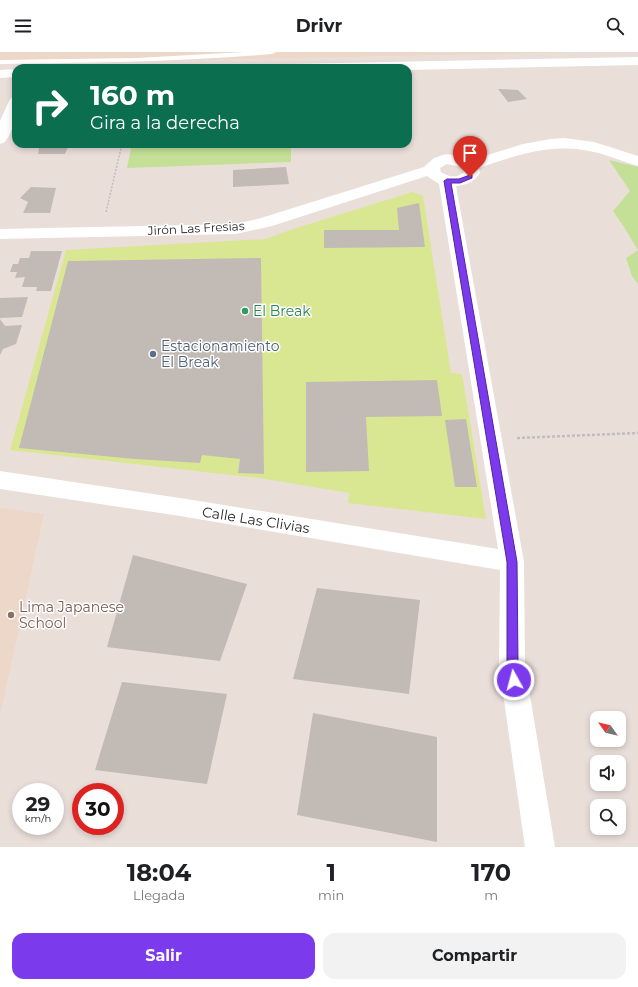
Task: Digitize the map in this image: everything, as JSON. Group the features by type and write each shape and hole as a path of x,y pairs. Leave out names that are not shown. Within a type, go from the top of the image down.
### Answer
{"street":[{"path":"412,66 638,61"},
{"path":"0,74 12,73"},
{"path":"0,139 12,110"},
{"path":"470,166 526,148 556,143 578,144 611,151 638,161"},
{"path":"439,176 454,182 466,180 472,173 470,166 460,160 446,159 435,163 439,176 491,439 512,562 512,665 540,847"},
{"name":"Jirón Las Fresias","path":"0,234 236,229 439,176"},
{"name":"Calle Las Clivias","path":"0,480 172,506 512,562"}],"lane":[{"path":"153,52 160,58"},
{"path":"0,62 160,58 239,55 272,52"}],"path":[{"path":"101,232 121,148"},
{"path":"491,439 638,433"}],"shaded area":[{"path":"0,52 581,52 0,64"},
{"name":"Lima Japanese School","path":"0,508 44,514 0,715"}],"green space":[{"path":"131,148 291,148 291,162 127,168"},
{"path":"609,160 638,167 638,250 613,211 630,191"},
{"name":"El Break","path":"412,192 423,196 451,373 462,374 486,519 348,503 349,493 259,478 10,450 66,250 266,239 290,230"},
{"path":"638,250 638,284 632,276 626,258"}],"building":[{"path":"498,89 518,90 527,99 508,102"},
{"path":"39,148 67,148 65,154 38,154"},
{"path":"286,167 289,184 233,187 233,170"},
{"path":"31,187 56,188 50,213 23,213 28,202 20,198"},
{"path":"419,203 425,247 324,248 324,230 399,230 397,208"},
{"path":"31,251 62,251 51,291 36,291 37,287 22,287 25,277 15,278 17,272 10,272 13,264 18,264 20,258 29,258"},
{"name":"Estacionamiento El Break","path":"261,258 264,474 238,473 240,459 202,455 200,463 135,459 19,448 68,261"},
{"path":"28,297 22,317 0,318 0,298"},
{"path":"0,319 5,326 22,325 16,344 3,349 0,355"},
{"path":"437,380 442,416 366,417 369,471 306,472 306,382"},
{"path":"466,419 477,487 455,487 445,420"},
{"path":"133,555 247,584 220,661 107,647"},
{"path":"317,588 420,600 409,694 293,679"},
{"path":"122,682 227,694 207,784 95,770"},
{"path":"313,713 437,737 437,842 297,815"}],"place":[{"name":"El Break","path":"245,311"},
{"name":"Estacionamiento El Break","path":"153,354"},
{"name":"Lima Japanese School","path":"11,615"}],"route":[{"path":"470,177 466,180 454,182 447,181 512,562 512,665 514,680"}]}
